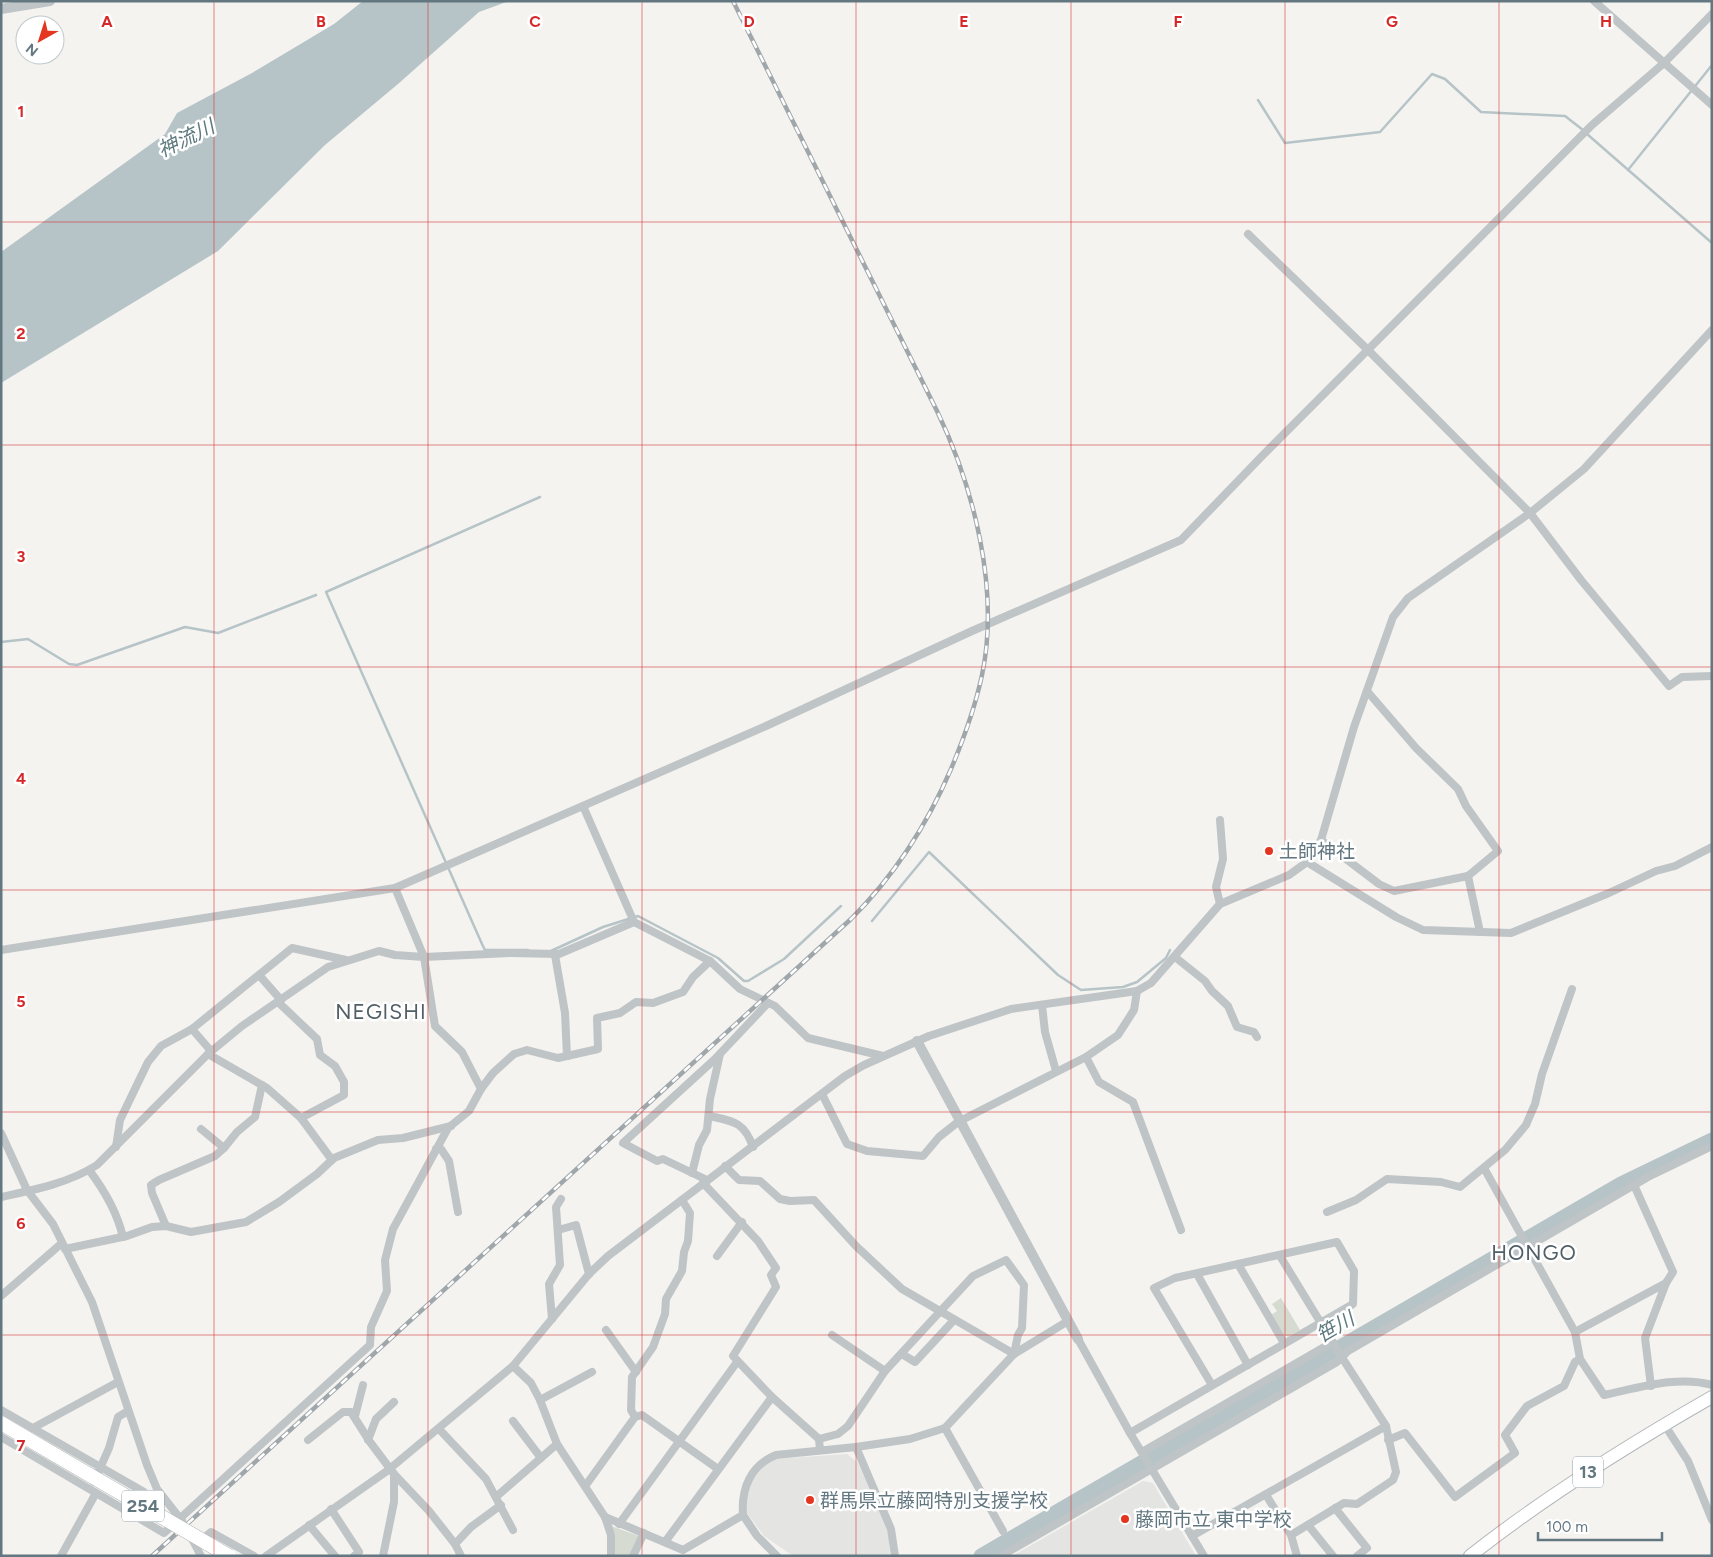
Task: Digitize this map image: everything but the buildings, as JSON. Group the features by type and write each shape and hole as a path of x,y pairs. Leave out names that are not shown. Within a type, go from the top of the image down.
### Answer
{"highway":[{"name":"254","path":"1,1423 229,1556"}],"main road":[{"name":"13","path":"1470,1556 1509,1525 1604,1461 1712,1397"}],"street":[{"path":"1,9 18,4 50,1"},
{"path":"1594,1 1712,105"},
{"path":"1,950 396,888 1181,540 1592,125 1664,63 1712,14"},
{"path":"1248,234 1368,350 1530,513 1581,580 1669,686 1682,677 1712,676"},
{"path":"266,1556 332,1509 392,1471 513,1366 589,1274 608,1256 845,1076 917,1041 1011,1009 1137,991 1151,983 1220,904 1289,875 1307,862 1321,840 1354,727 1393,617 1408,598 1530,513 1584,468 1712,330"},
{"path":"1321,840 1379,884 1394,891 1468,876 1498,851 1466,806 1458,789 1416,748 1367,692"},
{"path":"583,806 634,922 710,961 740,989 767,1004 775,1006 808,1038 883,1056"},
{"path":"1220,820 1224,859 1216,887 1220,904"},
{"path":"1307,862 1396,917 1423,930 1511,933 1609,893 1656,871 1675,866 1712,847"},
{"path":"1468,876 1480,932"},
{"path":"396,888 424,957 435,1026 462,1052 481,1089"},
{"path":"1,1196 51,1185 89,1170 116,1147 209,1053 328,967 379,950 395,955 424,957 510,953 555,955 634,922"},
{"path":"116,1147 120,1120 148,1062 161,1046 192,1029 292,948 346,960"},
{"path":"555,955 565,1014 567,1056"},
{"path":"1175,957 1205,981 1212,991 1228,1006 1237,1027 1254,1032 1257,1037"},
{"path":"1,1437 164,1533 370,1345 371,1327 387,1290 385,1260 394,1230 436,1149 451,1126 469,1111 492,1073 514,1054 527,1050 558,1058 598,1049 597,1018 620,1013 636,1002 653,1003 683,992 693,977 710,961"},
{"path":"259,975 280,1001 317,1039 320,1054 335,1066 344,1082 344,1096 301,1118"},
{"path":"1327,1212 1356,1200 1387,1179 1441,1182 1460,1187 1505,1150 1526,1125 1535,1104 1542,1074 1572,989"},
{"path":"822,1094 848,1144 867,1151 923,1156 939,1137 958,1122 1086,1057 1118,1035 1134,1010 1137,991"},
{"path":"767,1004 720,1054 623,1143 657,1161 663,1159 692,1173 705,1182 758,1241 776,1268 771,1275 776,1287 733,1356 772,1397 819,1439 820,1450"},
{"path":"1042,1005 1045,1032 1056,1071"},
{"path":"192,1029 209,1053 262,1085 301,1118 332,1160"},
{"path":"917,1041 958,1122 1130,1433 1204,1556"},
{"path":"692,1173 699,1145 707,1130 720,1054"},
{"path":"1086,1057 1099,1082 1133,1102 1181,1230"},
{"path":"166,1226 151,1185 215,1156 224,1148 237,1132 255,1117 262,1085"},
{"path":"709,1116 735,1121 748,1133 752,1147"},
{"path":"1,1296 63,1246 123,1237 152,1227 166,1226 191,1232 246,1222 279,1202 332,1160 378,1140 402,1138 451,1126"},
{"path":"200,1129 224,1148"},
{"path":"1,1133 27,1190 53,1224 92,1302 128,1411 157,1489 180,1517 201,1556"},
{"path":"1002,1556 1150,1466 1337,1362 1340,1354 1634,1185 1712,1146"},
{"path":"436,1149 442,1148 449,1161 458,1212"},
{"path":"725,1166 738,1180 760,1181 780,1199 790,1201 814,1200 856,1246 902,1289 1014,1354"},
{"path":"1484,1168 1576,1332 1580,1359 1604,1395 1651,1386 1696,1381 1712,1385"},
{"path":"89,1170 106,1192 120,1223 123,1237"},
{"path":"1634,1185 1673,1272 1666,1283 1645,1338 1651,1386"},
{"path":"552,1319 549,1284 558,1273 560,1265 556,1207 561,1199"},
{"path":"635,1417 631,1410 632,1377 653,1347 665,1314 666,1299 682,1271 684,1252 688,1240 690,1213 682,1200"},
{"path":"717,1256 742,1222"},
{"path":"558,1230 576,1225 589,1274"},
{"path":"1130,1433 1352,1304 1354,1271 1337,1242 1175,1278 1154,1288 1212,1385"},
{"path":"1280,1256 1386,1426 1396,1472 1393,1480 1357,1504 1344,1503 1291,1535"},
{"path":"819,1439 838,1434 848,1426 885,1371 973,1276 1006,1260 1024,1286 1022,1328 1018,1335 1014,1354"},
{"path":"1238,1264 1284,1343"},
{"path":"1197,1274 1248,1365"},
{"path":"1576,1332 1666,1283"},
{"path":"902,1354 915,1362 954,1320"},
{"path":"777,1556 757,1536 743,1515 742,1507 749,1476 765,1460 776,1455 856,1447 910,1439 945,1428 1014,1354 1068,1321"},
{"path":"606,1330 636,1372"},
{"path":"832,1335 885,1371"},
{"path":"1142,1453 1334,1343"},
{"path":"1388,1440 1405,1433 1456,1497 1515,1453 1505,1435 1511,1425 1526,1406 1564,1386 1575,1362 1580,1359"},
{"path":"619,1524 737,1362"},
{"path":"513,1366 531,1382 557,1444 605,1517 611,1535 611,1556"},
{"path":"540,1400 592,1372"},
{"path":"33,1428 118,1382"},
{"path":"363,1385 355,1416 357,1424 392,1471 429,1511 455,1544 461,1556"},
{"path":"665,1542 772,1397"},
{"path":"368,1440 376,1419 394,1402"},
{"path":"1,1410 144,1492"},
{"path":"61,1556 93,1491 118,1417 128,1411"},
{"path":"308,1440 344,1412 351,1412 355,1416"},
{"path":"586,1486 635,1417 642,1415 718,1469"},
{"path":"513,1420 541,1458"},
{"path":"1664,1424 1688,1461 1712,1520"},
{"path":"1192,1536 1386,1426"},
{"path":"945,1428 1003,1531"},
{"path":"440,1429 474,1464 497,1496 513,1530"},
{"path":"497,1496 557,1444"},
{"path":"856,1447 891,1529 895,1556"},
{"path":"383,1556 394,1502 392,1471"},
{"path":"120,1507 144,1492 157,1489"},
{"path":"1266,1495 1291,1535 1297,1556"},
{"path":"455,1544 471,1527 501,1505"},
{"path":"1335,1508 1368,1548 1357,1556"},
{"path":"332,1509 359,1552 354,1556"},
{"path":"605,1517 683,1550 743,1515"},
{"path":"309,1525 335,1556"},
{"path":"1308,1525 1333,1556"},
{"path":"195,1545 211,1532 254,1556"},
{"path":"633,1556 644,1533"}],"shaded area":[{"path":"1281,1298 1300,1330 1288,1337 1282,1333 1271,1315 1277,1311 1272,1304"},
{"name":"群馬県立藤岡特別支援学校","path":"847,1454 858,1463 888,1529 890,1556 793,1556 764,1536 744,1509 752,1477 763,1466 774,1459"},
{"name":"藤岡市立 東中学校","path":"1143,1481 1153,1483 1196,1556 1012,1556"},
{"path":"611,1526 639,1536 629,1556 613,1556 615,1534"}],"water":[{"name":"神流川","path":"363,1 509,1 479,12 398,84 325,145 218,251 1,383 1,252 165,134 177,113 252,73 334,24"}],"waterway":[{"path":"1628,170 1712,65"},
{"path":"1258,100 1285,143 1380,132 1432,74 1445,79 1481,112 1565,116 1583,130"},
{"path":"1587,134 1712,243"},
{"path":"528,950 485,950 326,592 540,497"},
{"path":"1,642 28,639 69,664 77,665 185,627 218,633 316,595"},
{"path":"872,921 929,852 1058,975 1081,990 1123,987 1137,982 1166,958 1170,950"},
{"path":"551,951 603,927 638,916 718,958 744,981 748,981 784,959 841,906"},
{"name":"笹川","path":"981,1556 1621,1184 1712,1140"}],"railway":[{"path":"152,1556 867,903 895,867 920,830 942,790 965,734 982,675 987,642 988,609 980,540 962,473 937,411 733,1"}],"place":[{"name":"土師神社","path":"1269,851"},
{"name":"群馬県立藤岡特別支援学校","path":"810,1500"},
{"name":"藤岡市立 東中学校","path":"1125,1519"}],"district":[{"name":"NEGISHI","path":"381,1012"},
{"name":"HONGO","path":"1534,1253"}]}
